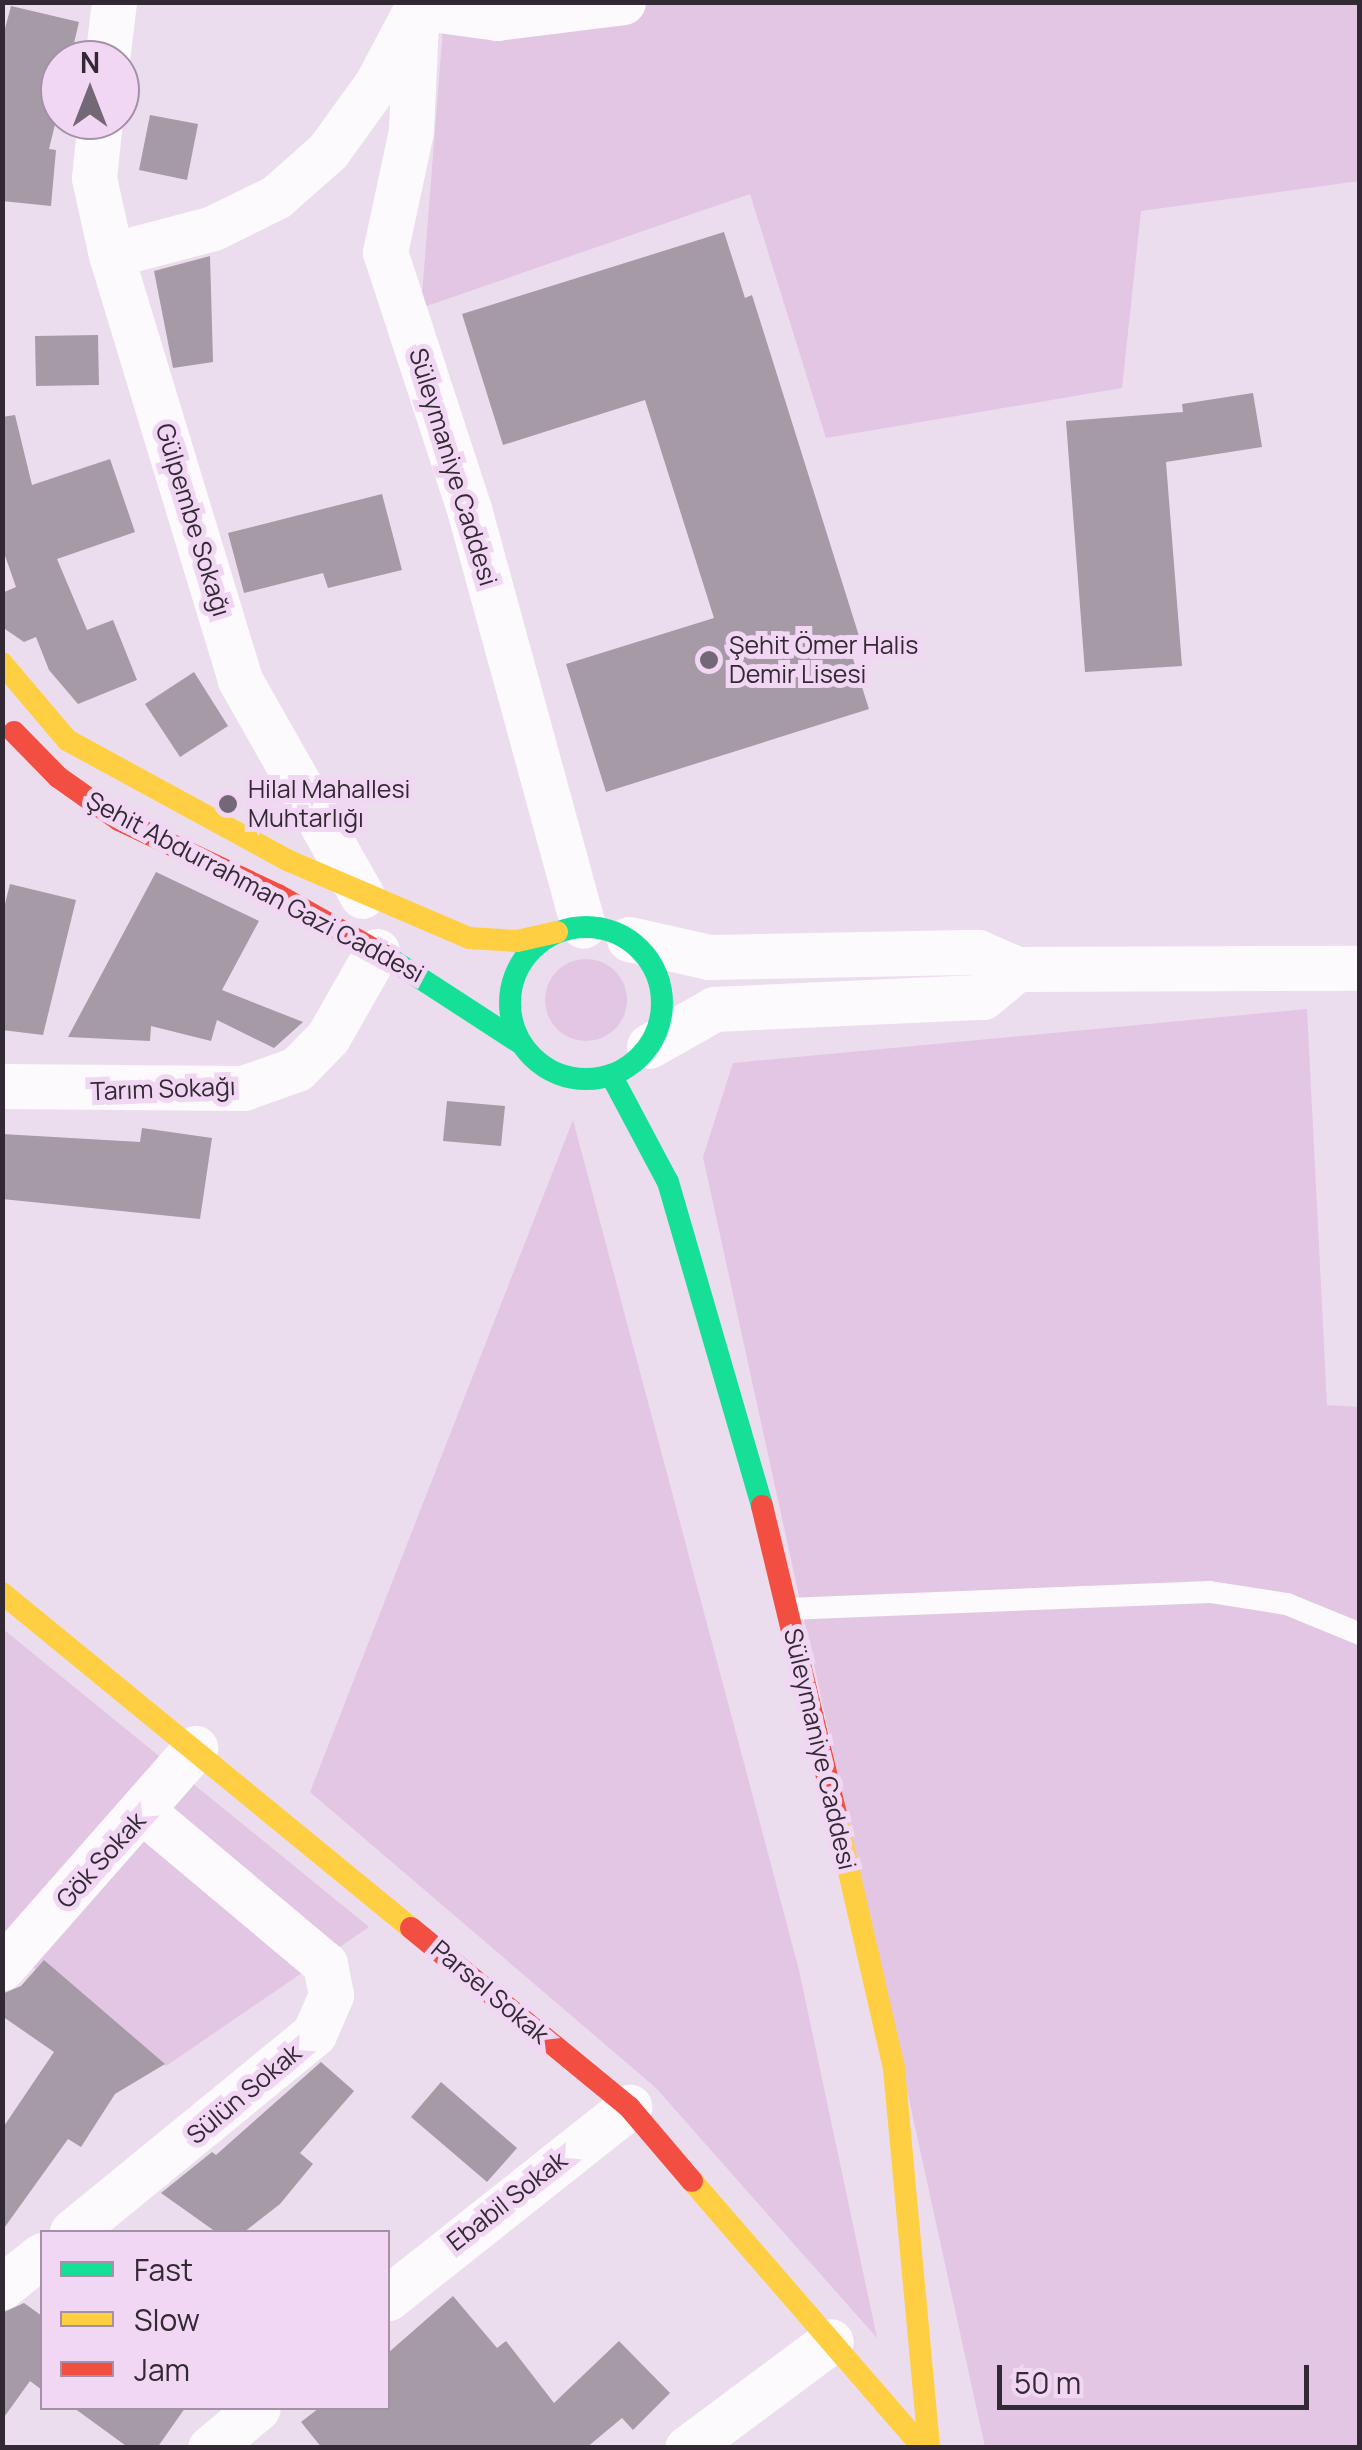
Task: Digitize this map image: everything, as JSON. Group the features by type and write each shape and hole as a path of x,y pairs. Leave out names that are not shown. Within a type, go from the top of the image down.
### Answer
{"street":[{"path":"109,40 114,2"},
{"path":"110,255 212,228 276,198 328,151 377,83 417,4 496,18 623,2"},
{"name":"Süleymaniye Caddesi","path":"417,4 411,131 385,252 469,508 570,929"},
{"name":"Gülpembe Sokağı","path":"98,140 94,178 110,255 240,680 362,896"},
{"name":"Şehit Abdurrahman Gazi Caddesi","path":"2,663 67,740 362,896 469,938 516,940 570,929"},
{"name":"Şehit Abdurrahman Gazi Caddesi","path":"2,718 58,777 119,820 278,895 377,951 520,1043"},
{"path":"1017,969 983,997 714,1009 649,1046 611,1074 561,1075 520,1043 509,991 518,966 570,929 708,956 978,952 1017,969 1360,968"},
{"path":"629,939 646,956 660,988 659,1024 649,1046"},
{"name":"Tarım Sokağı","path":"2,1086 242,1088 297,1069 328,1037 377,951"},
{"name":"Süleymaniye Caddesi","path":"611,1074 668,1182 743,1429 894,2069 926,2448"},
{"name":"Parsel Sokak","path":"2,1594 629,2106 926,2448"},
{"name":"Gök Sokak","path":"2,1968 145,1813 195,1748"},
{"name":"Sülün Sokak","path":"74,2230 314,2034 332,1996 324,1964 145,1813"},
{"name":"Ebabil Sokak","path":"390,2296 629,2106"},
{"path":"2,2287 40,2257"},
{"path":"687,2448 831,2341"},
{"path":"210,2448 256,2410"}],"lane":[{"path":"787,1609 1210,1592 1286,1604 1360,1634"}],"shaded area":[{"path":"445,3 1359,3 1359,181 1141,211 1122,388 826,438 750,194 421,308"},
{"path":"586,959 602,962 615,971 624,984 624,1016 615,1029 602,1038 586,1041 570,1038 557,1029 548,1016 545,1000 548,984 557,971 570,962"},
{"path":"1307,1009 1327,1405 1360,1407 1359,2447 985,2447 703,1157 733,1063"},
{"path":"573,1120 799,1970 877,2338 656,2088 310,1792"},
{"path":"3,1629 369,1927 166,2066 3,1945"}],"building":[{"path":"11,6 79,22 75,40 40,40 40,140 51,140 49,149 56,150 51,206 2,201 2,40"},
{"path":"150,115 198,124 187,180 139,170"},
{"path":"724,232 745,298 752,295 859,636 847,640 869,709 606,792 566,664 714,618 645,400 503,445 462,314"},
{"path":"210,256 213,362 173,368 154,271"},
{"path":"98,335 99,385 36,386 35,336"},
{"path":"1253,393 1262,447 1166,462 1182,666 1085,672 1066,421 1183,412 1182,404"},
{"path":"15,415 32,485 110,459 135,532 57,559 87,630 113,620 137,680 78,704 49,670 36,637 24,642 2,627 2,593 16,587 2,547 2,417"},
{"path":"382,494 402,570 328,588 323,573 244,593 228,533"},
{"path":"194,672 228,726 180,757 145,704"},
{"path":"156,872 259,921 222,990 303,1022 274,1048 217,1020 211,1041 151,1026 150,1041 68,1037"},
{"path":"10,884 76,900 43,1035 2,1030 2,916"},
{"path":"447,1101 505,1106 501,1146 443,1141"},
{"path":"142,1128 212,1138 200,1219 2,1199 2,1134 140,1142"},
{"path":"44,1960 165,2064 115,2094 81,2147 68,2139 2,2231 2,2129 54,2052 2,2016 2,1994 21,1986"},
{"path":"321,2062 354,2091 300,2153 313,2164 280,2204 247,2230 213,2230 161,2193 212,2152 216,2155"},
{"path":"441,2082 517,2148 487,2182 411,2117"},
{"path":"453,2296 497,2348 506,2341 554,2403 619,2341 670,2393 633,2430 622,2418 586,2448 322,2448 301,2422 316,2410 390,2410 390,2351"},
{"path":"24,2303 40,2315 40,2388 30,2381 2,2420 2,2313"},
{"path":"77,2410 184,2410 157,2448 129,2448"}],"traffic: fast":[{"path":"586,927 615,933 640,949 656,974 662,1003 656,1032 640,1057 615,1073 586,1079 557,1073 532,1057 516,1032 510,1003 516,974 532,949 557,933 586,927"},
{"path":"386,956 520,1043"},
{"path":"611,1075 668,1182 762,1506"}],"traffic: slow":[{"path":"2,663 67,740 287,860 469,938 517,941 557,932"},
{"path":"2,1593 411,1928"},
{"path":"836,1815 894,2069 929,2448"},
{"path":"692,2181 923,2448"}],"traffic: jam":[{"path":"14,732 58,777 119,820 278,895 386,956"},
{"path":"762,1506 836,1815"},
{"path":"411,1928 629,2107 692,2181"}],"place":[{"name":"Şehit Ömer Halis Demir Lisesi","path":"709,660"},
{"name":"Hilal Mahallesi Muhtarlığı","path":"228,804"}]}
